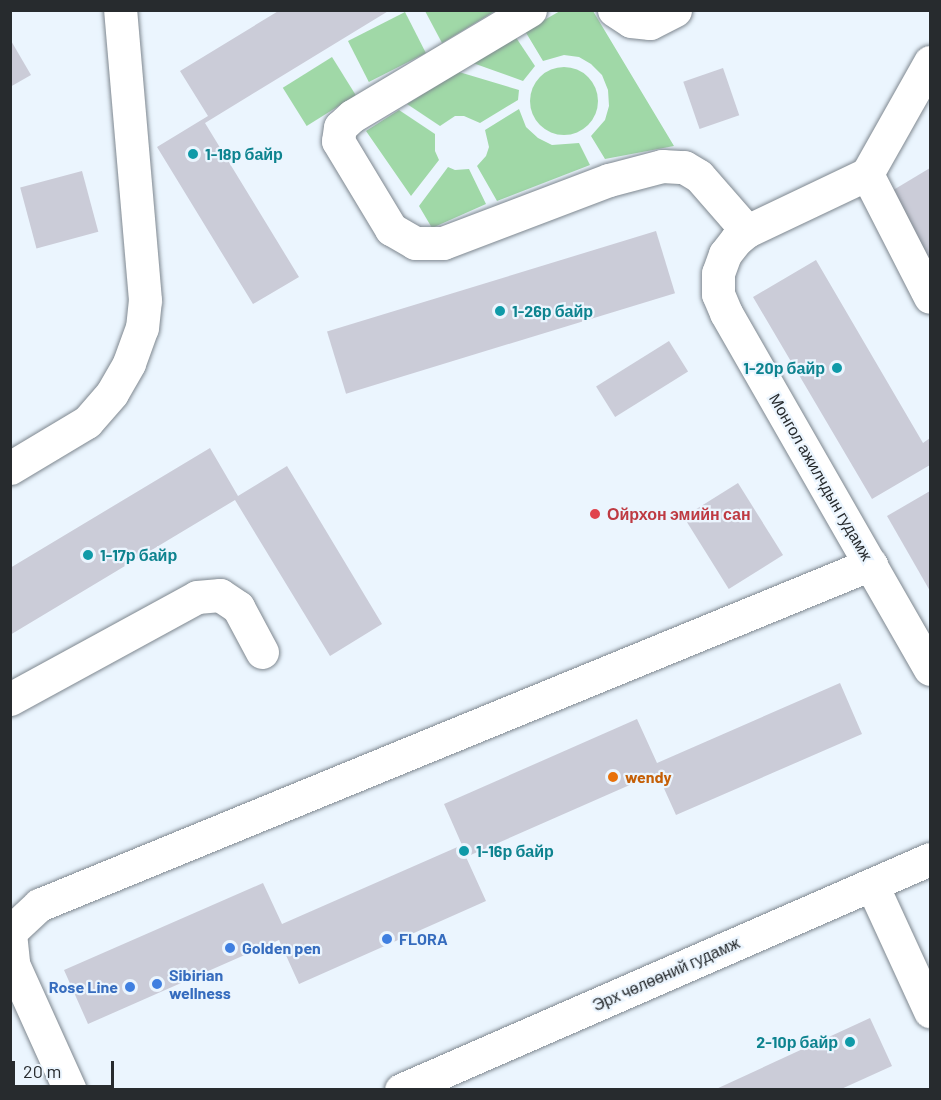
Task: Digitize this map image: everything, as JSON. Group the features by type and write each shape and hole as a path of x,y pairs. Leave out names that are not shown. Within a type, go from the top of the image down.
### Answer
{"street":[{"path":"530,10 352,116 340,127 338,141 392,229 415,243 443,243 609,180 662,165 684,167 699,176 747,231"},
{"path":"615,10 631,21 650,23 675,10"},
{"path":"10,468 87,422 112,393 129,363 142,328 145,300 126,14"},
{"path":"930,62 867,174 930,297"},
{"name":"Монгол ажилчдын гудамж","path":"867,174 747,231 725,254 718,273 718,294 726,313 930,669"},
{"path":"70,1089 13,964 10,932 39,905 871,564"},
{"path":"10,699 197,597 220,595 238,607 262,652"},
{"name":"Эрх чөлөөний гудамж","path":"411,1088 930,859"},
{"path":"872,885 930,1011"}],"green space":[{"path":"425,11 495,11 442,43"},
{"path":"560,11 593,11 674,146 605,159 591,136 605,120 609,106 608,90 602,75 591,64 579,57 564,55 543,61 525,31"},
{"path":"405,12 426,53 369,82 348,41"},
{"path":"515,36 535,66 523,81 470,62"},
{"path":"332,57 356,95 307,126 283,88"},
{"path":"564,67 577,70 588,77 595,88 598,101 595,114 588,125 577,132 564,135 551,132 540,125 533,114 530,101 533,88 540,77 551,70"},
{"path":"459,72 519,90 518,100 480,123 464,116 455,116 440,126 407,104"},
{"path":"519,109 526,127 538,138 552,145 579,143 590,165 497,201 477,166 486,156 489,147 485,130"},
{"path":"399,110 435,134 435,151 439,160 411,196 366,131"},
{"path":"448,167 455,170 469,169 486,204 432,228 419,206"}],"building":[{"name":"1-18р байр","path":"280,10 390,10 205,123 299,277 253,304 157,147 208,116 180,71"},
{"path":"10,39 31,75 10,87"},
{"path":"723,68 739,115 700,129 683,82"},
{"path":"930,168 930,261 890,192"},
{"path":"82,171 98,232 36,248 20,188"},
{"name":"1-26р байр","path":"656,231 675,293 346,394 327,332"},
{"name":"1-20р байр","path":"816,260 923,443 930,438 930,465 872,499 753,297"},
{"path":"669,341 688,372 615,417 596,387"},
{"name":"1-17р байр","path":"210,448 238,496 287,466 382,624 330,656 235,500 10,635 10,568"},
{"path":"738,483 783,555 729,589 684,517"},
{"path":"930,491 930,591 887,516"},
{"name":"1-16р байр","path":"840,683 862,734 676,815 657,773 466,857 486,901 299,984 279,940 88,1024 64,970 263,883 282,924 462,845 444,804 637,719 657,763"},
{"name":"2-10р байр","path":"870,1018 892,1066 839,1090 714,1090"}],"place":[{"name":"1-18р байр","path":"193,154"},
{"name":"1-26р байр","path":"500,311"},
{"name":"1-20р байр","path":"837,368"},
{"name":"Ойрхон эмийн сан","path":"595,514"},
{"name":"1-17р байр","path":"88,555"},
{"name":"wendy","path":"613,777"},
{"name":"1-16р байр","path":"464,851"},
{"name":"FLORA","path":"387,939"},
{"name":"Golden pen","path":"230,948"},
{"name":"Sibirian wellness","path":"157,984"},
{"name":"Rose Line","path":"130,987"},
{"name":"2-10р байр","path":"850,1042"}]}
